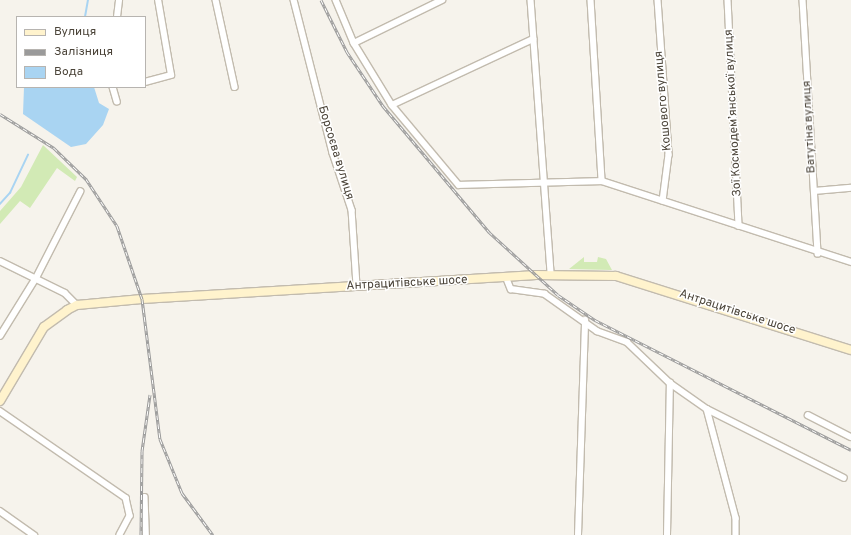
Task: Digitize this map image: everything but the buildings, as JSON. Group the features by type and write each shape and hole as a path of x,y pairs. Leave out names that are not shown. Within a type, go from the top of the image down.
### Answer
{"main road":[{"name":"Антрацитівське шосе","path":"76,305 357,286 506,279 551,275 627,278 851,350"},
{"path":"0,401 44,327 76,305"}],"street":[{"path":"117,16 119,0"},
{"path":"146,82 171,75 158,0"},
{"path":"216,0 235,87"},
{"name":"Борсоєва вулиця","path":"294,0 333,153 352,210 357,286"},
{"path":"336,0 354,43 392,105 459,185 544,181 602,181 739,226 818,254 851,262"},
{"path":"354,43 442,0"},
{"path":"531,0 551,275"},
{"path":"591,0 602,181"},
{"name":"Кошового вулиця","path":"658,0 669,155 663,201"},
{"name":"Зої Космодем’янської вулиця","path":"728,0 739,226"},
{"name":"Ватутіна вулиця","path":"803,0 818,254"},
{"path":"392,105 533,39"},
{"path":"113,88 117,101"},
{"path":"814,191 851,188"},
{"path":"0,336 36,278 80,192"},
{"path":"0,261 65,293 76,305"},
{"path":"506,279 510,289 545,294 585,320 597,331 627,342 670,383 707,409 844,478"},
{"path":"578,535 585,320"},
{"path":"667,535 670,383"},
{"path":"707,409 735,511 736,535"},
{"path":"0,411 126,498 130,516 120,535"},
{"path":"808,415 851,437"},
{"path":"145,497 146,535"},
{"path":"0,512 34,535"}],"green space":[{"path":"43,145 77,177 75,181 57,168 30,208 20,201 0,224 0,211 21,187"},
{"path":"584,257 584,262 597,262 598,257 606,259 612,270 569,269"}],"water":[{"path":"24,88 94,88 99,103 109,109 103,125 86,144 71,147 23,114"}],"waterway":[{"path":"85,16 88,0"},
{"path":"0,204 10,193 28,155"}],"railway":[{"path":"321,0 347,52 383,106 489,232 558,295 595,320 851,450"},
{"path":"0,114 54,148 86,179 117,226 142,299 160,439 182,493 213,535"},
{"path":"141,535 142,451 150,395"}]}
